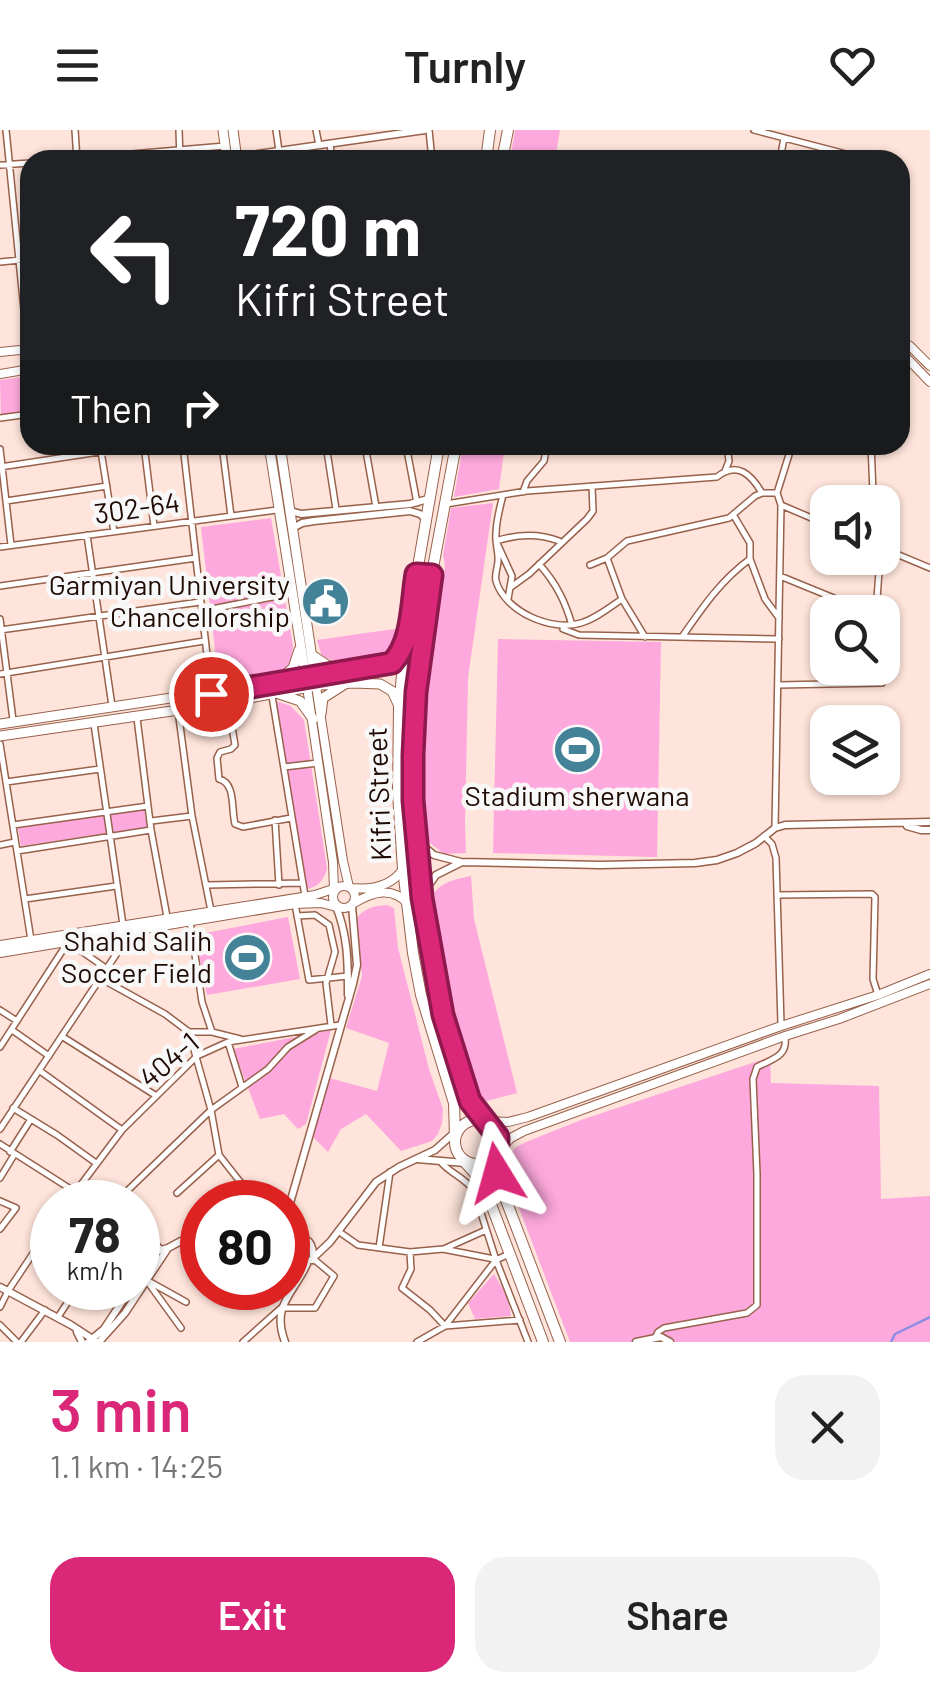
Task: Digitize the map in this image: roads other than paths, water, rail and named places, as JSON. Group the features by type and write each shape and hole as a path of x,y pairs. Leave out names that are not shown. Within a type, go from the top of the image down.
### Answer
{"highway":[{"name":"Kifri Street","path":"434,455 417,504 426,519 399,708 398,806 417,975 454,1104 456,1133"},
{"name":"Kifri Street","path":"454,455 416,692 413,779 422,898 443,1015 470,1101 487,1123"},
{"path":"416,574 432,575"},
{"path":"542,1342 485,1188 456,1148 456,1133 470,1121 487,1123 498,1137 498,1179 560,1342"},
{"path":"465,1161 486,1162 497,1150"}],"main road":[{"path":"223,130 228,150"},
{"path":"910,346 930,366"},
{"path":"910,361 930,382"},
{"path":"272,455 293,528 312,654 311,682"},
{"path":"281,455 300,642 311,682 342,861 337,907"},
{"path":"0,740 228,701 272,688 294,668 300,642"},
{"path":"0,724 311,682 392,663 406,642"},
{"path":"312,654 327,665 350,671"},
{"path":"311,682 380,684 396,697 399,708"},
{"path":"346,683 323,698 317,716 318,763 334,868 341,889 355,895 353,904"},
{"path":"272,688 300,701 317,716"},
{"path":"319,894 334,868"},
{"path":"2,950 31,940 190,921 341,889 368,888 386,884 403,870"},
{"path":"2,950 71,942 211,910 321,903 346,908 366,896 388,892 399,895 408,904"},
{"path":"497,1150 524,1131 930,974"},
{"path":"487,1123 518,1120 783,1031 839,1019 930,984"}],"street":[{"path":"6,130 20,269"},
{"path":"179,130 180,150 225,146"},
{"path":"316,130 318,146"},
{"path":"355,130 356,140"},
{"path":"288,150 427,130"},
{"path":"754,130 830,150"},
{"path":"782,150 784,138"},
{"path":"330,144 331,150"},
{"path":"0,165 20,163"},
{"path":"0,262 19,260"},
{"path":"0,449 11,546"},
{"path":"1,467 64,455"},
{"path":"102,455 114,532"},
{"path":"145,455 154,526"},
{"path":"184,455 211,694"},
{"path":"223,455 231,516"},
{"path":"328,455 336,509"},
{"path":"367,455 376,507"},
{"path":"408,455 417,504 426,519"},
{"path":"522,492 545,455"},
{"path":"726,471 728,455"},
{"path":"776,828 781,505 777,493 789,455"},
{"path":"871,455 873,485"},
{"path":"446,504 522,492 717,477 734,469 756,482 762,493"},
{"path":"6,501 107,486"},
{"path":"512,587 593,511 592,486"},
{"path":"590,565 607,558 627,541 734,515 762,493 777,493"},
{"path":"503,495 496,533 496,582 520,610 579,636 778,639"},
{"path":"284,505 298,514 313,516 417,504"},
{"path":"293,528 336,509 417,504"},
{"name":"302-64","path":"0,548 284,505"},
{"path":"781,505 810,517"},
{"path":"734,515 750,543 756,581 779,618"},
{"path":"496,541 533,534 561,541"},
{"path":"88,536 112,708"},
{"path":"496,541 512,576 508,599"},
{"path":"900,556 930,568"},
{"path":"0,586 196,558"},
{"path":"607,558 622,599 645,637"},
{"path":"682,637 708,598 750,559"},
{"path":"539,564 564,600 572,625"},
{"path":"780,576 826,595"},
{"path":"202,611 293,594"},
{"path":"558,627 584,623 622,599"},
{"path":"1,630 200,602"},
{"path":"0,619 4,674 14,722"},
{"path":"4,674 205,641"},
{"path":"778,686 830,685"},
{"path":"272,688 304,896"},
{"path":"228,701 236,742 217,758 218,779 230,785 236,824 243,828 292,818"},
{"path":"178,710 192,816 211,910"},
{"path":"136,715 168,918"},
{"path":"0,1129 107,969 127,928 108,837 94,721"},
{"path":"0,740 31,940"},
{"path":"284,768 318,763"},
{"path":"6,782 100,769"},
{"path":"12,825 148,806"},
{"path":"151,821 192,816"},
{"path":"275,820 279,885"},
{"path":"416,840 434,854 461,862 695,863 737,853 776,828 792,825 930,822"},
{"path":"901,824 930,830"},
{"path":"17,851 152,830"},
{"path":"654,1338 664,1328 746,1313 757,1306 753,1079 757,1067 772,1062 786,1044 775,851 764,836"},
{"path":"0,844 15,842"},
{"path":"422,898 436,875 461,862"},
{"path":"207,885 303,883"},
{"path":"24,899 116,886"},
{"path":"778,895 872,894 873,979 878,995"},
{"path":"295,904 309,980 348,976"},
{"path":"296,1180 336,1025 348,1001 353,904"},
{"path":"337,907 352,964 348,1001"},
{"path":"297,916 315,915 329,925 335,952 326,983 336,1025"},
{"path":"190,921 202,1002 212,1032"},
{"path":"0,1047 71,942 107,969"},
{"path":"0,962 2,950"},
{"path":"100,978 189,1032 212,1110 219,1154 238,1180"},
{"path":"0,1010 17,1021"},
{"name":"404-1","path":"84,1180 122,1130 197,1056 228,1042 336,1025"},
{"path":"139,1180 212,1110 268,1069 288,1047 319,1027"},
{"path":"12,1030 49,1056"},
{"path":"189,1032 212,1032 243,1040"},
{"path":"63,1038 155,1095"},
{"path":"228,1042 242,1088"},
{"path":"40,1071 122,1130"},
{"path":"14,1108 96,1163"},
{"path":"21,1113 24,1130"},
{"path":"0,1178 31,1119"},
{"path":"310,1261 368,1190 390,1172 440,1147 456,1133"},
{"path":"0,1144 55,1180"},
{"path":"177,1193 219,1154"},
{"path":"416,1159 465,1161"},
{"path":"439,1160 474,1191 528,1342"},
{"path":"379,1248 390,1172"},
{"path":"0,1201 16,1208 0,1229"},
{"path":"444,1249 486,1230"},
{"path":"338,1231 358,1245 410,1252 444,1249 496,1260"},
{"path":"160,1252 180,1242"},
{"path":"311,1245 324,1248"},
{"path":"310,1259 311,1245"},
{"path":"160,1247 165,1250"},
{"path":"160,1258 165,1250"},
{"path":"410,1252 411,1270 402,1288 445,1326"},
{"path":"0,1307 4,1289 30,1254"},
{"path":"417,1342 445,1326 496,1260 509,1254"},
{"path":"310,1262 316,1261 334,1276 316,1308 310,1308"},
{"path":"4,1289 30,1302"},
{"path":"160,1298 181,1328"},
{"path":"0,1325 19,1342 45,1310 91,1342"},
{"path":"58,1317 63,1310"},
{"path":"91,1342 117,1310"},
{"path":"91,1342 126,1310"},
{"path":"243,1342 280,1310"},
{"path":"282,1310 279,1320 285,1342"},
{"path":"445,1326 520,1320"},
{"path":"68,1324 91,1342"},
{"path":"636,1342 661,1337 670,1342"}],"waterway":[{"path":"891,1342 895,1334 930,1317"}],"place":[{"name":"Garmiyan University Chancellorship","path":"325,601"},
{"name":"Stadium sherwana","path":"577,749"},
{"name":"Shahid Salih Soccer Field","path":"247,957"}]}
